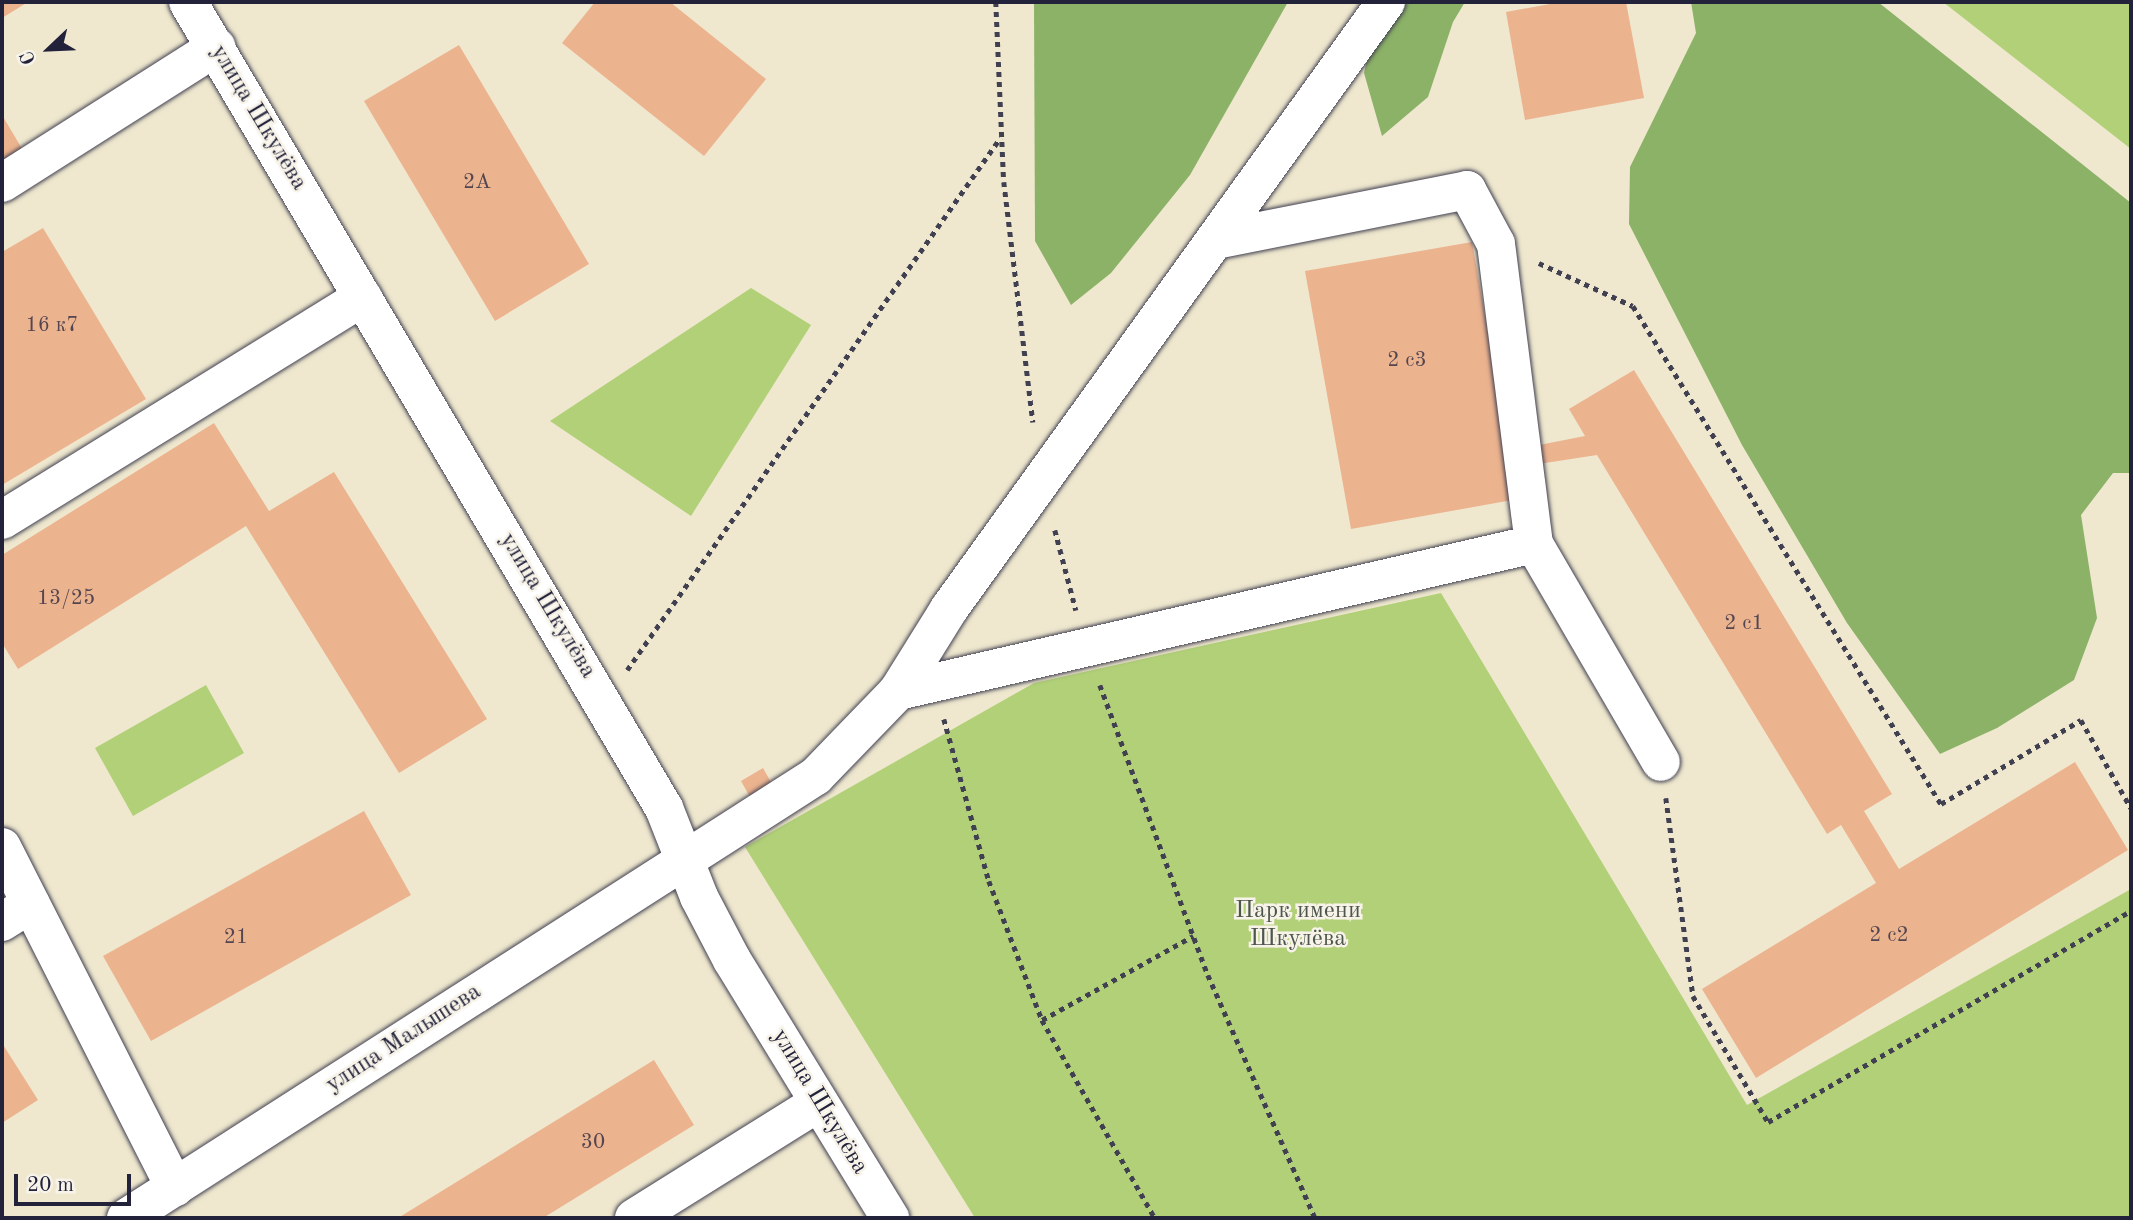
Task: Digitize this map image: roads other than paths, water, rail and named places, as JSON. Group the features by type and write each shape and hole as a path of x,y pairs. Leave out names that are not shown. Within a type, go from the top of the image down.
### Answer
{"street":[{"name":"улица Шкулёва","path":"188,2 664,808 682,859 732,960 890,1218"},
{"name":"улица Малышева","path":"126,1218 682,859 816,776 916,687 949,609 1042,484 1386,2"},
{"path":"2,183 216,47"},
{"path":"1215,240 1467,190 1496,244 1534,544 1661,762"},
{"path":"2,520 363,297"},
{"path":"916,687 1085,645 1534,544"},
{"path":"2,847 16,913 175,1188"},
{"path":"634,1218 818,1102"}],"park label":[{"name":"Парк имени Шкулёва","path":"1298,926"}]}
